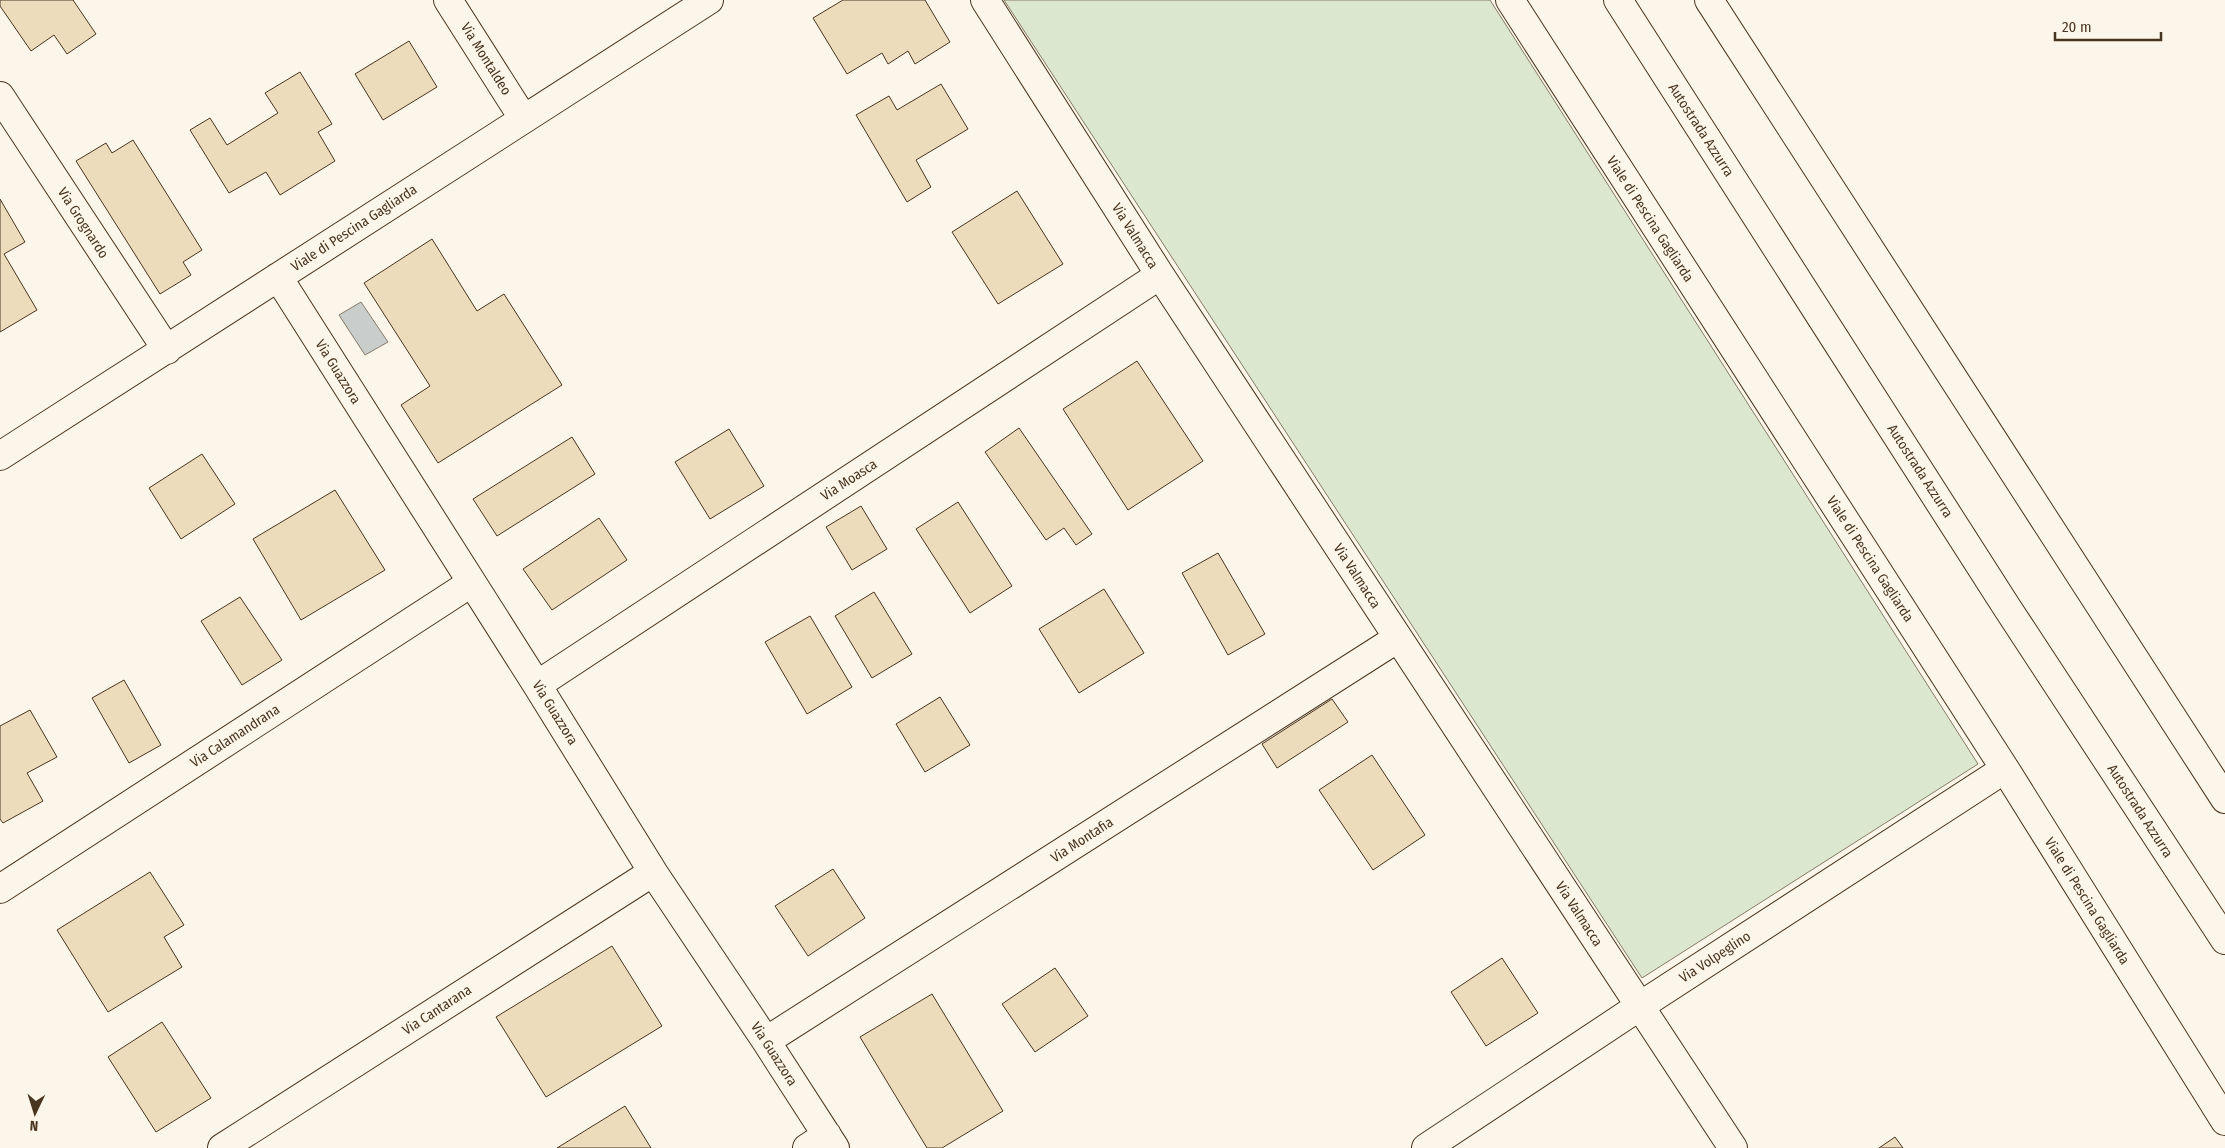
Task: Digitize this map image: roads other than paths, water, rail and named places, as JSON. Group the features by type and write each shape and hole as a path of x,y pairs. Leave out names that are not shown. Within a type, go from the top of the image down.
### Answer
{"main road":[{"name":"Via Montaldeo","path":"448,0 523,118"},
{"name":"Viale di Pescina Gagliarda","path":"0,456 709,0"},
{"name":"Via Valmacca","path":"985,0 1160,275 1733,1148"},
{"name":"Viale di Pescina Gagliarda","path":"1510,0 2005,770 2225,1121"},
{"name":"Autostrada Azzurra","path":"1618,0 2006,606 2225,940"},
{"path":"1708,0 2225,799"},
{"name":"Via Grognardo","path":"0,96 167,350"},
{"name":"Via Moasca","path":"538,685 1160,275"},
{"name":"Via Guazzora","path":"278,277 538,685 653,872 766,1041 823,1144"},
{"name":"Via Calamandrana","path":"0,889 471,582"},
{"name":"Via Montafia","path":"766,1041 1398,638"},
{"name":"Via Volpeglino","path":"1426,1148 1640,1006 2005,770"},
{"name":"Via Cantarana","path":"222,1148 653,872"}]}
